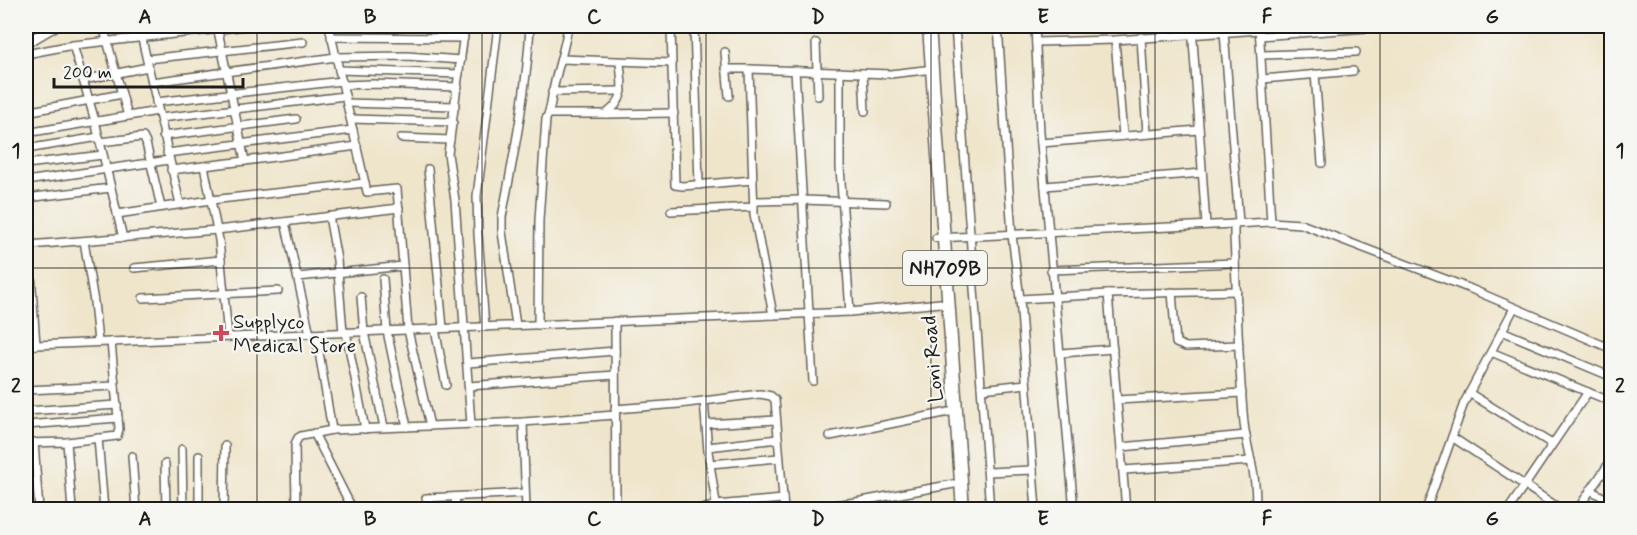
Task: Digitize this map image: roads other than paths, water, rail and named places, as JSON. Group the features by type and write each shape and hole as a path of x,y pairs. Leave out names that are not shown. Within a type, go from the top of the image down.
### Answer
{"highway":[{"name":"Loni Road","path":"921,26 940,238"},
{"name":"Loni Road","path":"929,26 956,510"},
{"name":"Loni Road","path":"944,305 963,510"}],"street":[{"path":"26,41 46,28 55,26"},
{"path":"103,26 128,116"},
{"path":"139,26 180,204"},
{"path":"26,54 73,45 218,27 248,26"},
{"path":"328,26 367,192 397,189 408,330 430,426"},
{"path":"465,26 448,154 455,200 458,256 466,327 471,424"},
{"path":"485,327 477,196 498,26"},
{"path":"516,325 502,232 502,217 522,105 529,54 530,26"},
{"path":"538,324 541,178 546,119 568,26"},
{"path":"671,26 675,185 753,180"},
{"path":"694,26 699,185"},
{"path":"955,26 990,510"},
{"path":"998,26 1012,235 1020,299 1036,510"},
{"path":"1035,26 1048,233 1074,510"},
{"path":"1192,26 1206,225"},
{"path":"218,27 245,161"},
{"path":"1036,42 1115,40 1193,34 1224,29 1368,28"},
{"path":"1224,29 1236,224 1235,262 1242,393 1246,435 1256,486 1255,510"},
{"path":"1260,30 1271,222"},
{"path":"331,36 464,38"},
{"path":"1141,37 1147,134"},
{"path":"1115,40 1123,136"},
{"path":"83,80 117,74 147,63 303,42"},
{"path":"816,43 818,96"},
{"path":"73,45 95,121 123,238"},
{"path":"725,52 729,96"},
{"path":"1261,55 1356,52"},
{"path":"152,82 336,57 406,56 461,60"},
{"path":"561,59 620,63 672,63"},
{"path":"606,114 617,105 621,91 620,63"},
{"path":"726,69 890,74 925,70"},
{"path":"749,69 754,204 773,315"},
{"path":"339,70 459,74"},
{"path":"795,70 813,381"},
{"path":"1263,79 1353,71"},
{"path":"840,72 842,200 850,312"},
{"path":"863,73 865,111"},
{"path":"1315,74 1322,163"},
{"path":"156,102 342,83 458,87"},
{"path":"552,92 621,91"},
{"path":"26,112 122,94"},
{"path":"26,133 128,116 346,100 455,106"},
{"path":"549,114 674,113"},
{"path":"163,136 296,119"},
{"path":"351,119 453,122"},
{"path":"26,181 151,163 168,157 241,145 353,130"},
{"path":"1041,143 1199,130"},
{"path":"26,149 99,139 143,137 161,207"},
{"path":"401,138 450,140"},
{"path":"171,170 357,146"},
{"path":"26,164 103,155"},
{"path":"204,166 217,230 228,337"},
{"path":"428,169 439,328 446,386"},
{"path":"1045,186 1202,173"},
{"path":"117,214 211,200 365,183"},
{"path":"26,198 111,188"},
{"path":"671,211 803,200 886,203"},
{"path":"26,203 28,281 36,345"},
{"path":"27,243 84,241 217,230 399,208"},
{"path":"329,216 339,273 345,332 365,429"},
{"path":"285,222 313,334 332,430"},
{"path":"940,238 1271,222 1301,224 1611,349"},
{"path":"84,241 98,342"},
{"path":"134,268 221,260"},
{"path":"1051,270 1235,262"},
{"path":"298,277 403,266"},
{"path":"382,279 387,331 407,427"},
{"path":"143,298 278,291"},
{"path":"1020,299 1237,291"},
{"path":"1172,292 1176,343 1186,346 1239,345"},
{"path":"1108,294 1126,510"},
{"path":"362,297 364,332 384,427"},
{"path":"26,346 809,314 944,305"},
{"path":"1426,510 1469,393 1514,308"},
{"path":"615,321 616,510"},
{"path":"1502,331 1611,377"},
{"path":"39,510 30,443 67,442 117,436 119,433 111,342"},
{"path":"1061,353 1113,349"},
{"path":"468,363 615,351"},
{"path":"1491,352 1611,402"},
{"path":"469,386 615,375"},
{"path":"982,388 1026,384"},
{"path":"26,390 115,386"},
{"path":"1508,510 1588,392"},
{"path":"1117,400 1242,393"},
{"path":"1469,393 1552,444"},
{"path":"296,510 295,444 298,438 314,433 384,427 523,422 760,394 771,396 775,400 784,510"},
{"path":"704,401 716,507"},
{"path":"26,411 117,405"},
{"path":"830,436 949,412"},
{"path":"26,425 118,418"},
{"path":"706,424 776,420"},
{"path":"523,422 526,510"},
{"path":"314,433 353,510"},
{"path":"1122,447 1246,435"},
{"path":"1452,437 1562,510"},
{"path":"98,438 104,510"},
{"path":"708,447 778,439"},
{"path":"67,442 72,510"},
{"path":"224,510 225,446"},
{"path":"182,449 183,510"},
{"path":"132,456 136,510"},
{"path":"199,456 199,510"},
{"path":"710,464 779,458"},
{"path":"1576,510 1611,459"},
{"path":"1124,470 1251,461"},
{"path":"165,464 165,510"},
{"path":"988,472 1033,470"},
{"path":"794,510 856,502 954,484"},
{"path":"1590,490 1611,502"},
{"path":"426,498 525,493"},
{"path":"455,498 457,510"},
{"path":"699,510 783,498"}],"place":[{"name":"Supplyco Medical Store","path":"221,333"}]}
